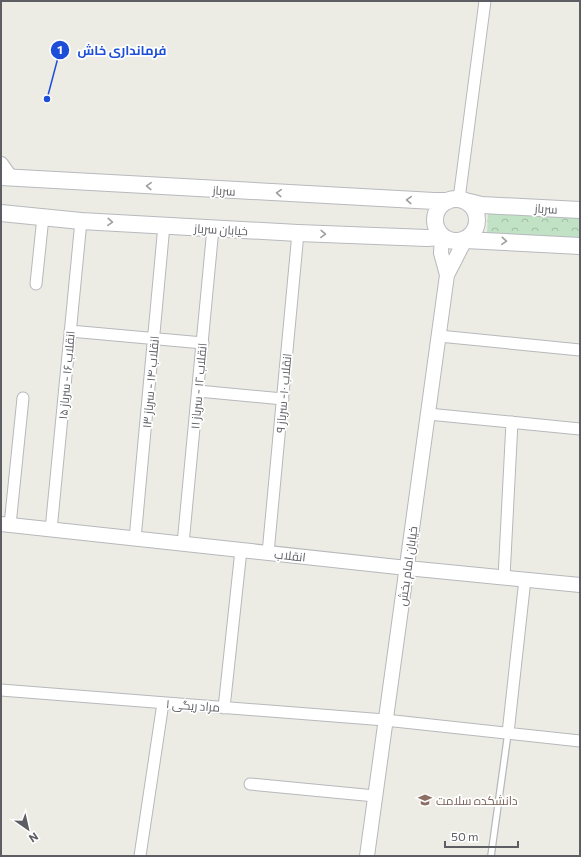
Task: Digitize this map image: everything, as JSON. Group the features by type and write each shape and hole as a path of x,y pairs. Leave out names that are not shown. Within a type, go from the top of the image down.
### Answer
{"main road":[{"name":"سرباز","path":"6,178 434,201 457,200 482,205 580,210"},
{"path":"465,240 470,236 477,224 477,217 471,205 457,200 439,207 435,213 435,228 442,237 452,242 465,240 580,246"},
{"name":"خیابان سرباز","path":"2,214 81,221 298,233 427,238 442,237"}],"street":[{"path":"457,200 485,1"},
{"path":"1,164 6,178"},
{"path":"36,284 43,217"},
{"name":"انقلاب ۱۶ - سرباز ۱۵","path":"51,530 81,221"},
{"name":"انقلاب ۱۴ - سرباز ۱۳","path":"135,539 164,225"},
{"name":"انقلاب ۱۲ - سرباز ۱۱","path":"184,544 214,228"},
{"name":"انقلاب ۱۰- سرباز ۹","path":"268,553 298,233"},
{"path":"442,237 441,252 447,275"},
{"path":"447,275 465,240"},
{"name":"خیابان امام بخش","path":"367,856 447,275"},
{"path":"70,331 203,343"},
{"path":"439,336 580,350"},
{"path":"198,391 282,399"},
{"path":"5,525 24,398"},
{"path":"428,414 580,429"},
{"path":"504,578 512,422"},
{"name":"انقلاب","path":"5,525 580,585"},
{"path":"224,708 241,550"},
{"path":"508,733 525,579"},
{"name":"مراد ریگی ۱","path":"1,690 386,720 580,740"},
{"path":"140,856 163,703"},
{"path":"250,784 375,796"}],"lane":[{"path":"491,856 508,733"}],"green space":[{"path":"488,211 580,216 580,238 487,233"}],"place":[{"name":"فرمانداری خاش","path":"47,99"},
{"name":"دانشکده سلامت","path":"425,800"}]}
